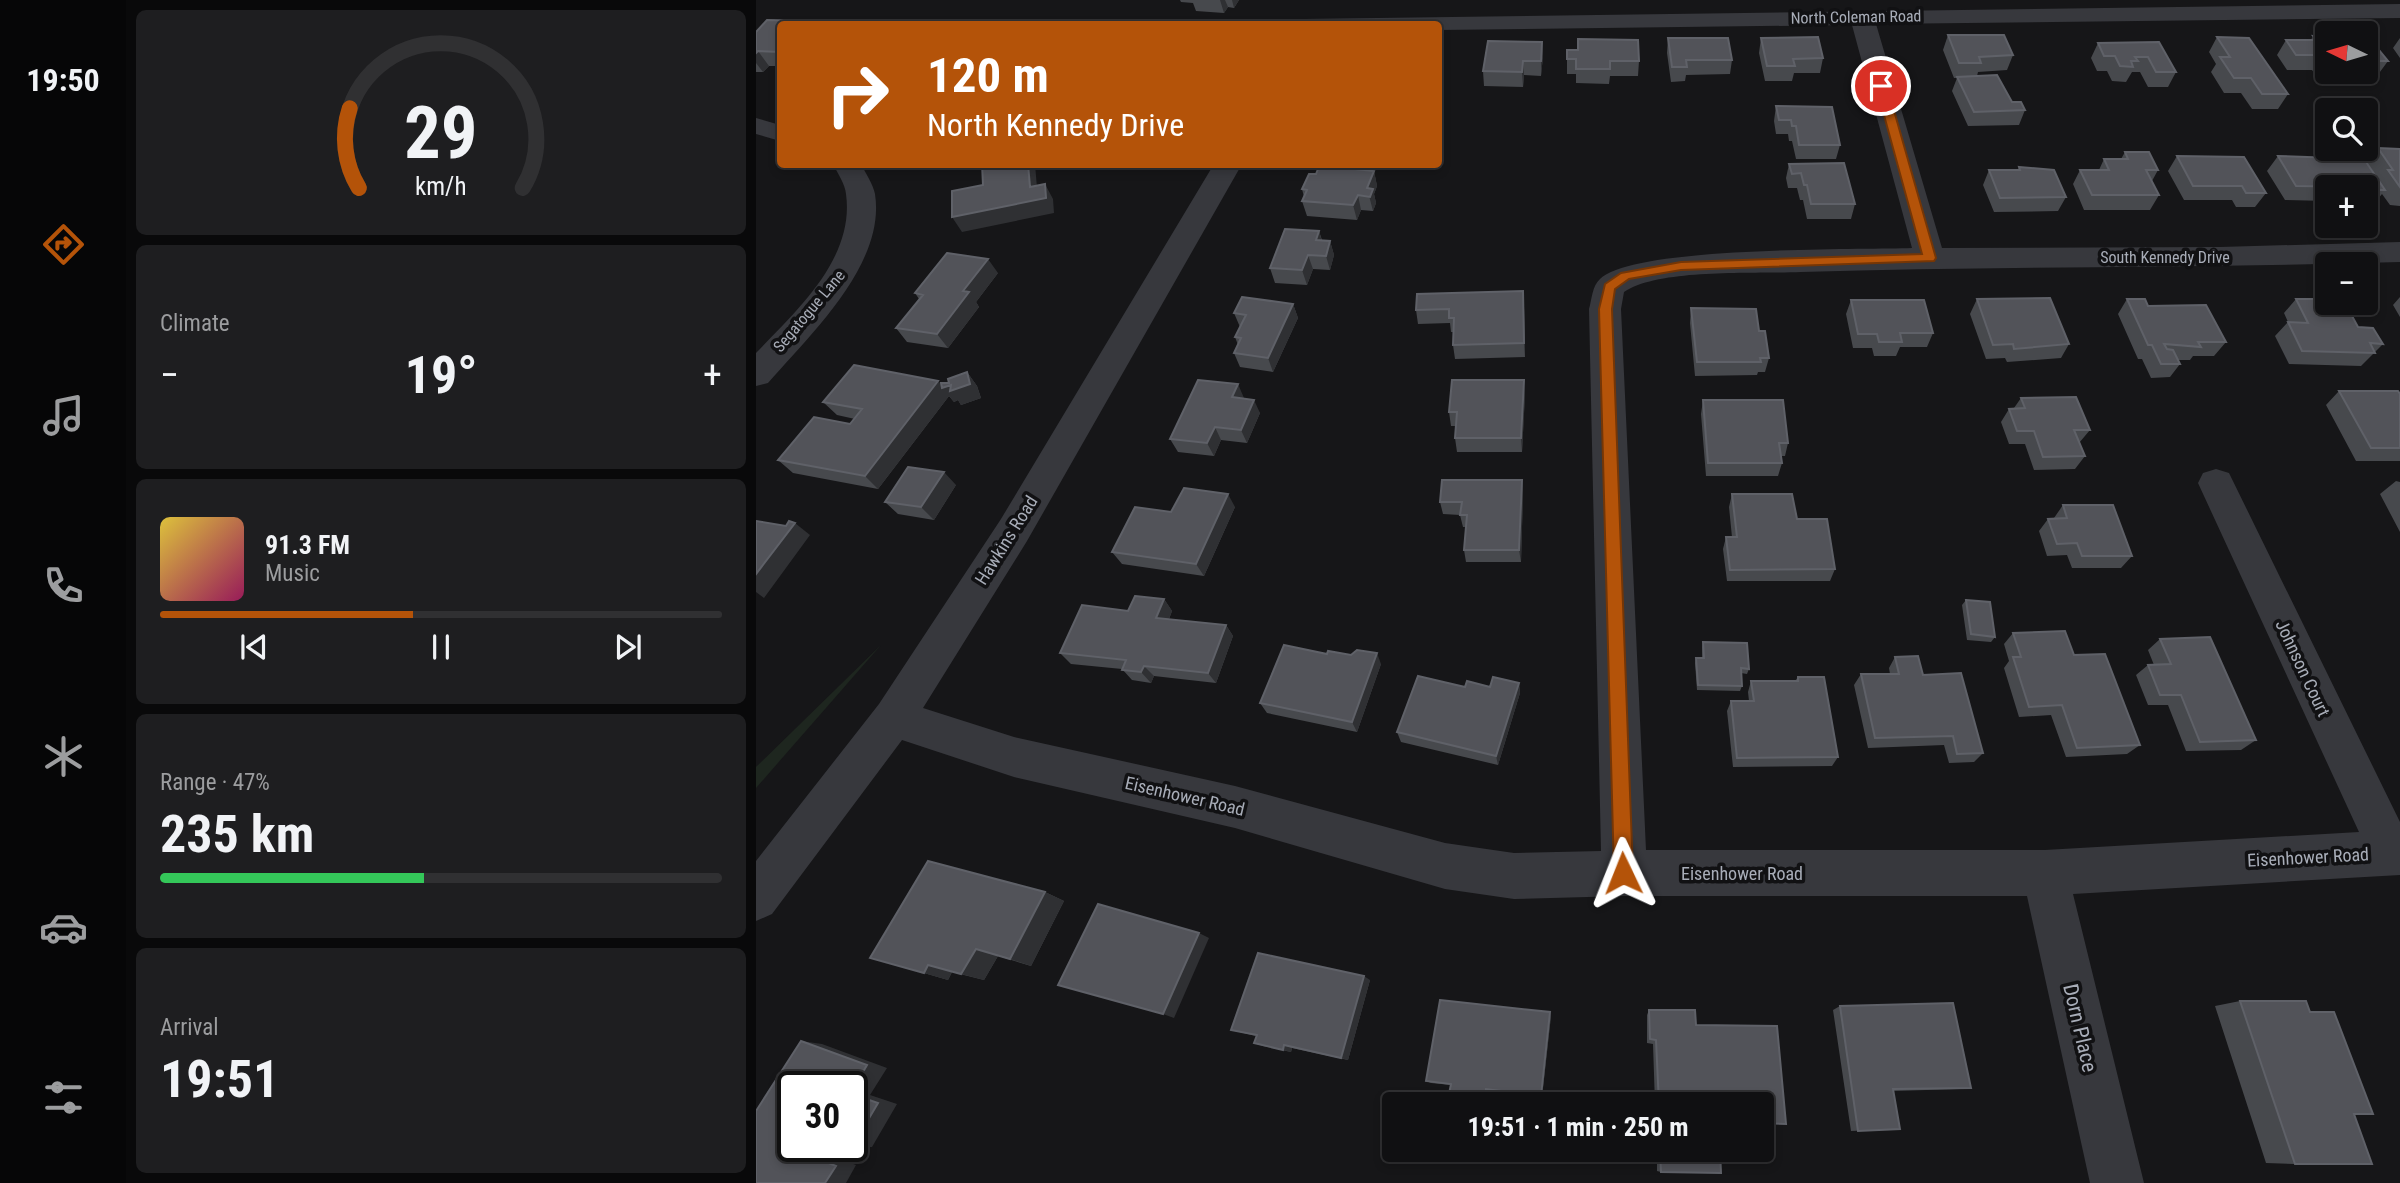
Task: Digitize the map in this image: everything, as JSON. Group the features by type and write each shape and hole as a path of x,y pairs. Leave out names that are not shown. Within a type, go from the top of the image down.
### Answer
{"street":[{"path":"1314,21 1328,0"},
{"name":"North Coleman Road","path":"1442,22 1862,17 2280,6 2400,11"},
{"path":"1862,17 1930,258"},
{"path":"756,126 777,132"},
{"name":"Segatogue Lane","path":"756,374 829,292 846,267 857,240 862,216 858,181 850,168"},
{"name":"Hawkins Road","path":"756,898 894,718 1014,530 1226,168"},
{"name":"South Kennedy Drive","path":"1623,873 1605,309 1609,287 1626,276 1681,266 1930,258 2400,253"},
{"name":"Johnson Court","path":"2216,483 2395,852"},
{"name":"Eisenhower Road","path":"894,718 1014,757 1235,807 1446,866 1514,876 1623,873 2045,873 2395,852"},
{"name":"Dorn Place","path":"2045,873 2118,1183"}],"shaded area":[{"path":"881,645 756,788 756,767"}],"building":[{"path":"767,20 812,21 777,21 777,52 756,53 756,32"},
{"path":"1948,35 2004,35 2013,55 1979,57 1981,63 1959,63"},
{"path":"1818,37 1823,58 1793,59 1795,66 1767,66 1761,38"},
{"path":"2217,37 2249,38 2288,94 2262,94 2251,78 2234,78 2220,57 2230,57"},
{"path":"1668,38 1728,38 1732,60 1686,60 1687,67 1672,67"},
{"path":"1578,39 1638,40 1639,61 1610,61 1610,69 1576,69 1576,59 1567,59 1567,50 1578,50"},
{"path":"2286,40 2315,40 2315,55 2296,55"},
{"path":"1488,41 1542,42 1541,61 1523,61 1522,72 1483,71"},
{"path":"2159,42 2176,72 2156,72 2148,57 2135,57 2138,61 2131,61 2133,67 2120,66 2115,56 2104,56 2098,43"},
{"path":"2378,49 2388,61 2378,61"},
{"path":"1997,75 2012,102 2021,102 2025,110 1974,112 1957,77"},
{"path":"1776,106 1832,107 1840,145 1799,145 1796,126 1792,126 1791,120 1779,120"},
{"path":"2378,148 2400,149 2400,187 2388,170 2393,170"},
{"path":"2125,152 2149,152 2158,170 2146,170 2159,195 2092,195 2080,170 2109,170 2104,159 2128,159"},
{"path":"2177,156 2244,157 2266,193 2246,193 2242,186 2193,186"},
{"path":"2278,156 2315,157 2315,161 2365,161 2375,175 2315,175 2315,186 2296,186"},
{"path":"1844,163 1855,204 1811,204 1801,173 1792,174 1789,164"},
{"path":"2019,167 2054,170 2066,197 2000,198 1989,170 2020,170"},
{"path":"982,168 1028,168 1030,187 1045,184 1046,198 952,217 952,191 983,185"},
{"path":"1318,168 1374,171 1367,188 1373,189 1370,197 1358,195 1353,205 1302,201 1307,190 1302,189 1309,174 1316,174"},
{"path":"2378,180 2385,190 2378,190"},
{"path":"1285,229 1319,231 1316,240 1330,241 1326,256 1308,255 1302,270 1270,268"},
{"path":"947,253 988,259 963,291 969,292 937,334 896,328 923,295 915,293"},
{"path":"1523,291 1524,343 1453,345 1454,318 1449,318 1449,309 1416,310 1417,294"},
{"path":"1242,297 1293,304 1268,358 1234,353 1241,338 1235,337 1246,315 1234,313"},
{"path":"2050,298 2069,344 2014,349 2013,344 1993,345 1977,299"},
{"path":"2127,299 2145,299 2148,306 2206,305 2226,342 2198,342 2201,347 2164,344 2167,349 2173,350 2180,364 2161,364 2152,345 2148,345"},
{"path":"2296,299 2315,299 2315,315 2352,315 2358,327 2373,328 2383,344 2370,343 2375,353 2302,351 2288,322 2308,323"},
{"path":"1851,300 1924,300 1933,333 1900,333 1902,342 1879,342 1877,334 1858,334"},
{"path":"1691,308 1756,309 1759,331 1765,331 1769,358 1760,358 1761,362 1697,362"},
{"path":"854,365 938,381 865,476 778,460 814,417 850,424 862,409 823,402"},
{"path":"967,372 970,384 950,391 951,385 942,388 941,383 949,383 948,379"},
{"path":"1198,380 1238,384 1232,397 1254,400 1241,430 1215,427 1207,443 1170,439"},
{"path":"1452,380 1524,380 1521,438 1455,438 1457,412 1449,412"},
{"path":"2339,391 2398,391 2400,448 2371,448"},
{"path":"2076,397 2090,430 2074,430 2085,456 2043,457 2034,431 2017,431 2009,409 2025,408 2021,398"},
{"path":"1703,400 1783,400 1788,443 1779,443 1782,463 1708,463"},
{"path":"908,467 944,472 921,507 885,502"},
{"path":"1442,480 1522,480 1519,550 1464,550 1467,515 1460,515 1462,502 1440,502"},
{"path":"1184,488 1228,494 1196,564 1112,552 1135,507 1171,512"},
{"path":"1732,494 1792,494 1797,519 1827,519 1835,569 1730,570 1726,537 1737,537"},
{"path":"2063,505 2113,505 2132,556 2082,556 2077,543 2057,544 2048,519 2067,518"},
{"path":"756,521 786,526 789,521 795,523 756,574"},
{"path":"1135,596 1164,599 1156,618 1226,625 1208,673 1144,666 1141,672 1122,670 1126,660 1060,653 1082,605 1128,611"},
{"path":"1966,600 1990,602 1995,637 1971,634"},
{"path":"2065,631 2074,655 2105,654 2140,745 2077,748 2062,705 2029,707 2013,657 2021,657 2013,633"},
{"path":"2210,637 2256,740 2200,742 2181,695 2160,695 2148,665 2171,664 2160,639"},
{"path":"1703,642 1747,643 1749,669 1741,668 1742,686 1698,685 1696,658 1704,658"},
{"path":"1284,645 1327,654 1328,651 1351,655 1357,650 1377,653 1352,722 1260,703"},
{"path":"1918,656 1923,675 1961,673 1983,753 1957,754 1953,736 1875,738 1861,674 1899,674 1895,657"},
{"path":"1418,676 1465,687 1467,681 1490,687 1493,677 1519,683 1496,756 1397,732"},
{"path":"1798,677 1824,677 1838,757 1737,758 1731,701 1754,701 1751,681 1798,681"},
{"path":"928,861 1045,892 1010,959 976,949 961,974 928,965 924,973 870,958"},
{"path":"1098,904 1199,933 1163,1014 1058,985"},
{"path":"1258,953 1364,976 1341,1058 1284,1045 1283,1050 1254,1043 1257,1035 1231,1030"},
{"path":"1440,1000 1550,1012 1541,1092 1486,1089 1486,1092 1449,1092 1451,1084 1426,1081"},
{"path":"2240,1001 2306,1001 2310,1012 2334,1012 2373,1114 2354,1114 2372,1164 2295,1164"},
{"path":"1953,1003 1971,1088 1893,1089 1900,1129 1858,1131 1840,1006"},
{"path":"1649,1010 1695,1010 1696,1025 1777,1026 1786,1124 1774,1124 1774,1092 1658,1092 1656,1040 1650,1039"},
{"path":"801,1041 867,1065 864,1071 782,1071"},
{"path":"777,1078 777,1162 826,1162 836,1166 825,1183 756,1183 756,1111"},
{"path":"868,1100 878,1103 868,1120"},
{"path":"1661,1162 1721,1162 1721,1173 1661,1172"}],"route":[{"path":"1623,873 1605,309 1609,287 1626,276 1681,266 1930,258 1881,86"}]}
